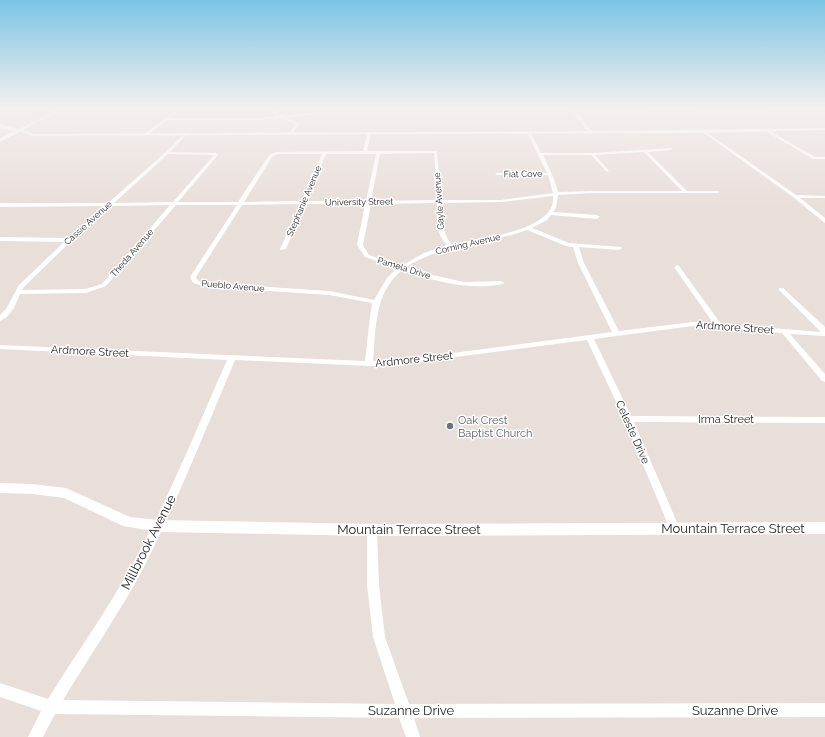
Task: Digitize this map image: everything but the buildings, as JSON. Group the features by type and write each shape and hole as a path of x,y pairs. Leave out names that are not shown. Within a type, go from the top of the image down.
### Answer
{"street":[{"name":"Cassie Avenue","path":"0,318 9,310 21,286 69,240 177,142"},
{"path":"366,152 368,142"},
{"path":"533,142 556,194 555,204 550,213 597,217"},
{"path":"720,142 795,196 825,221"},
{"path":"787,142 814,158 825,158"},
{"path":"539,154 592,154 671,149"},
{"path":"644,150 686,192"},
{"path":"324,152 378,152"},
{"name":"Pueblo Avenue","path":"324,152 276,153 270,156 193,277 195,282 207,285 329,293 376,302"},
{"name":"Stephanie Avenue","path":"283,249 324,152"},
{"name":"Gayle Avenue","path":"378,152 436,152 441,232 444,239 451,246"},
{"name":"Pamela Drive","path":"378,152 360,245 367,256 422,275 464,284 501,283"},
{"name":"Theda Avenue","path":"18,292 86,291 104,285 216,154 167,153"},
{"path":"592,154 607,171"},
{"name":"Fiat Cove","path":"498,174 548,174"},
{"name":"University Street","path":"0,205 507,201 556,194 718,192"},
{"path":"795,196 825,197"},
{"name":"Corning Avenue","path":"369,364 376,302 390,278 402,268 432,252 451,246 498,238 541,221 550,213"},
{"path":"526,228 553,240 576,246 619,248"},
{"path":"0,239 69,240"},
{"path":"576,246 581,263 616,333"},
{"path":"677,267 718,325"},
{"path":"781,289 825,331"},
{"name":"Ardmore Street","path":"0,347 369,364 393,363 693,324 825,334"},
{"path":"783,330 825,379"},
{"name":"Celeste Drive","path":"590,338 628,419 674,527"},
{"name":"Millbrook Avenue","path":"35,737 50,708 137,569 158,526 232,358"},
{"name":"Irma Street","path":"628,419 825,420"},
{"name":"Mountain Terrace Street","path":"0,488 32,488 66,493 128,522 158,526 372,530 674,527 825,528"},
{"path":"372,530 372,585 379,637 413,737"},
{"name":"Suzanne Drive","path":"0,690 50,708 405,711 825,710"}],"place":[{"name":"Oak Crest Baptist Church","path":"450,426"}]}
